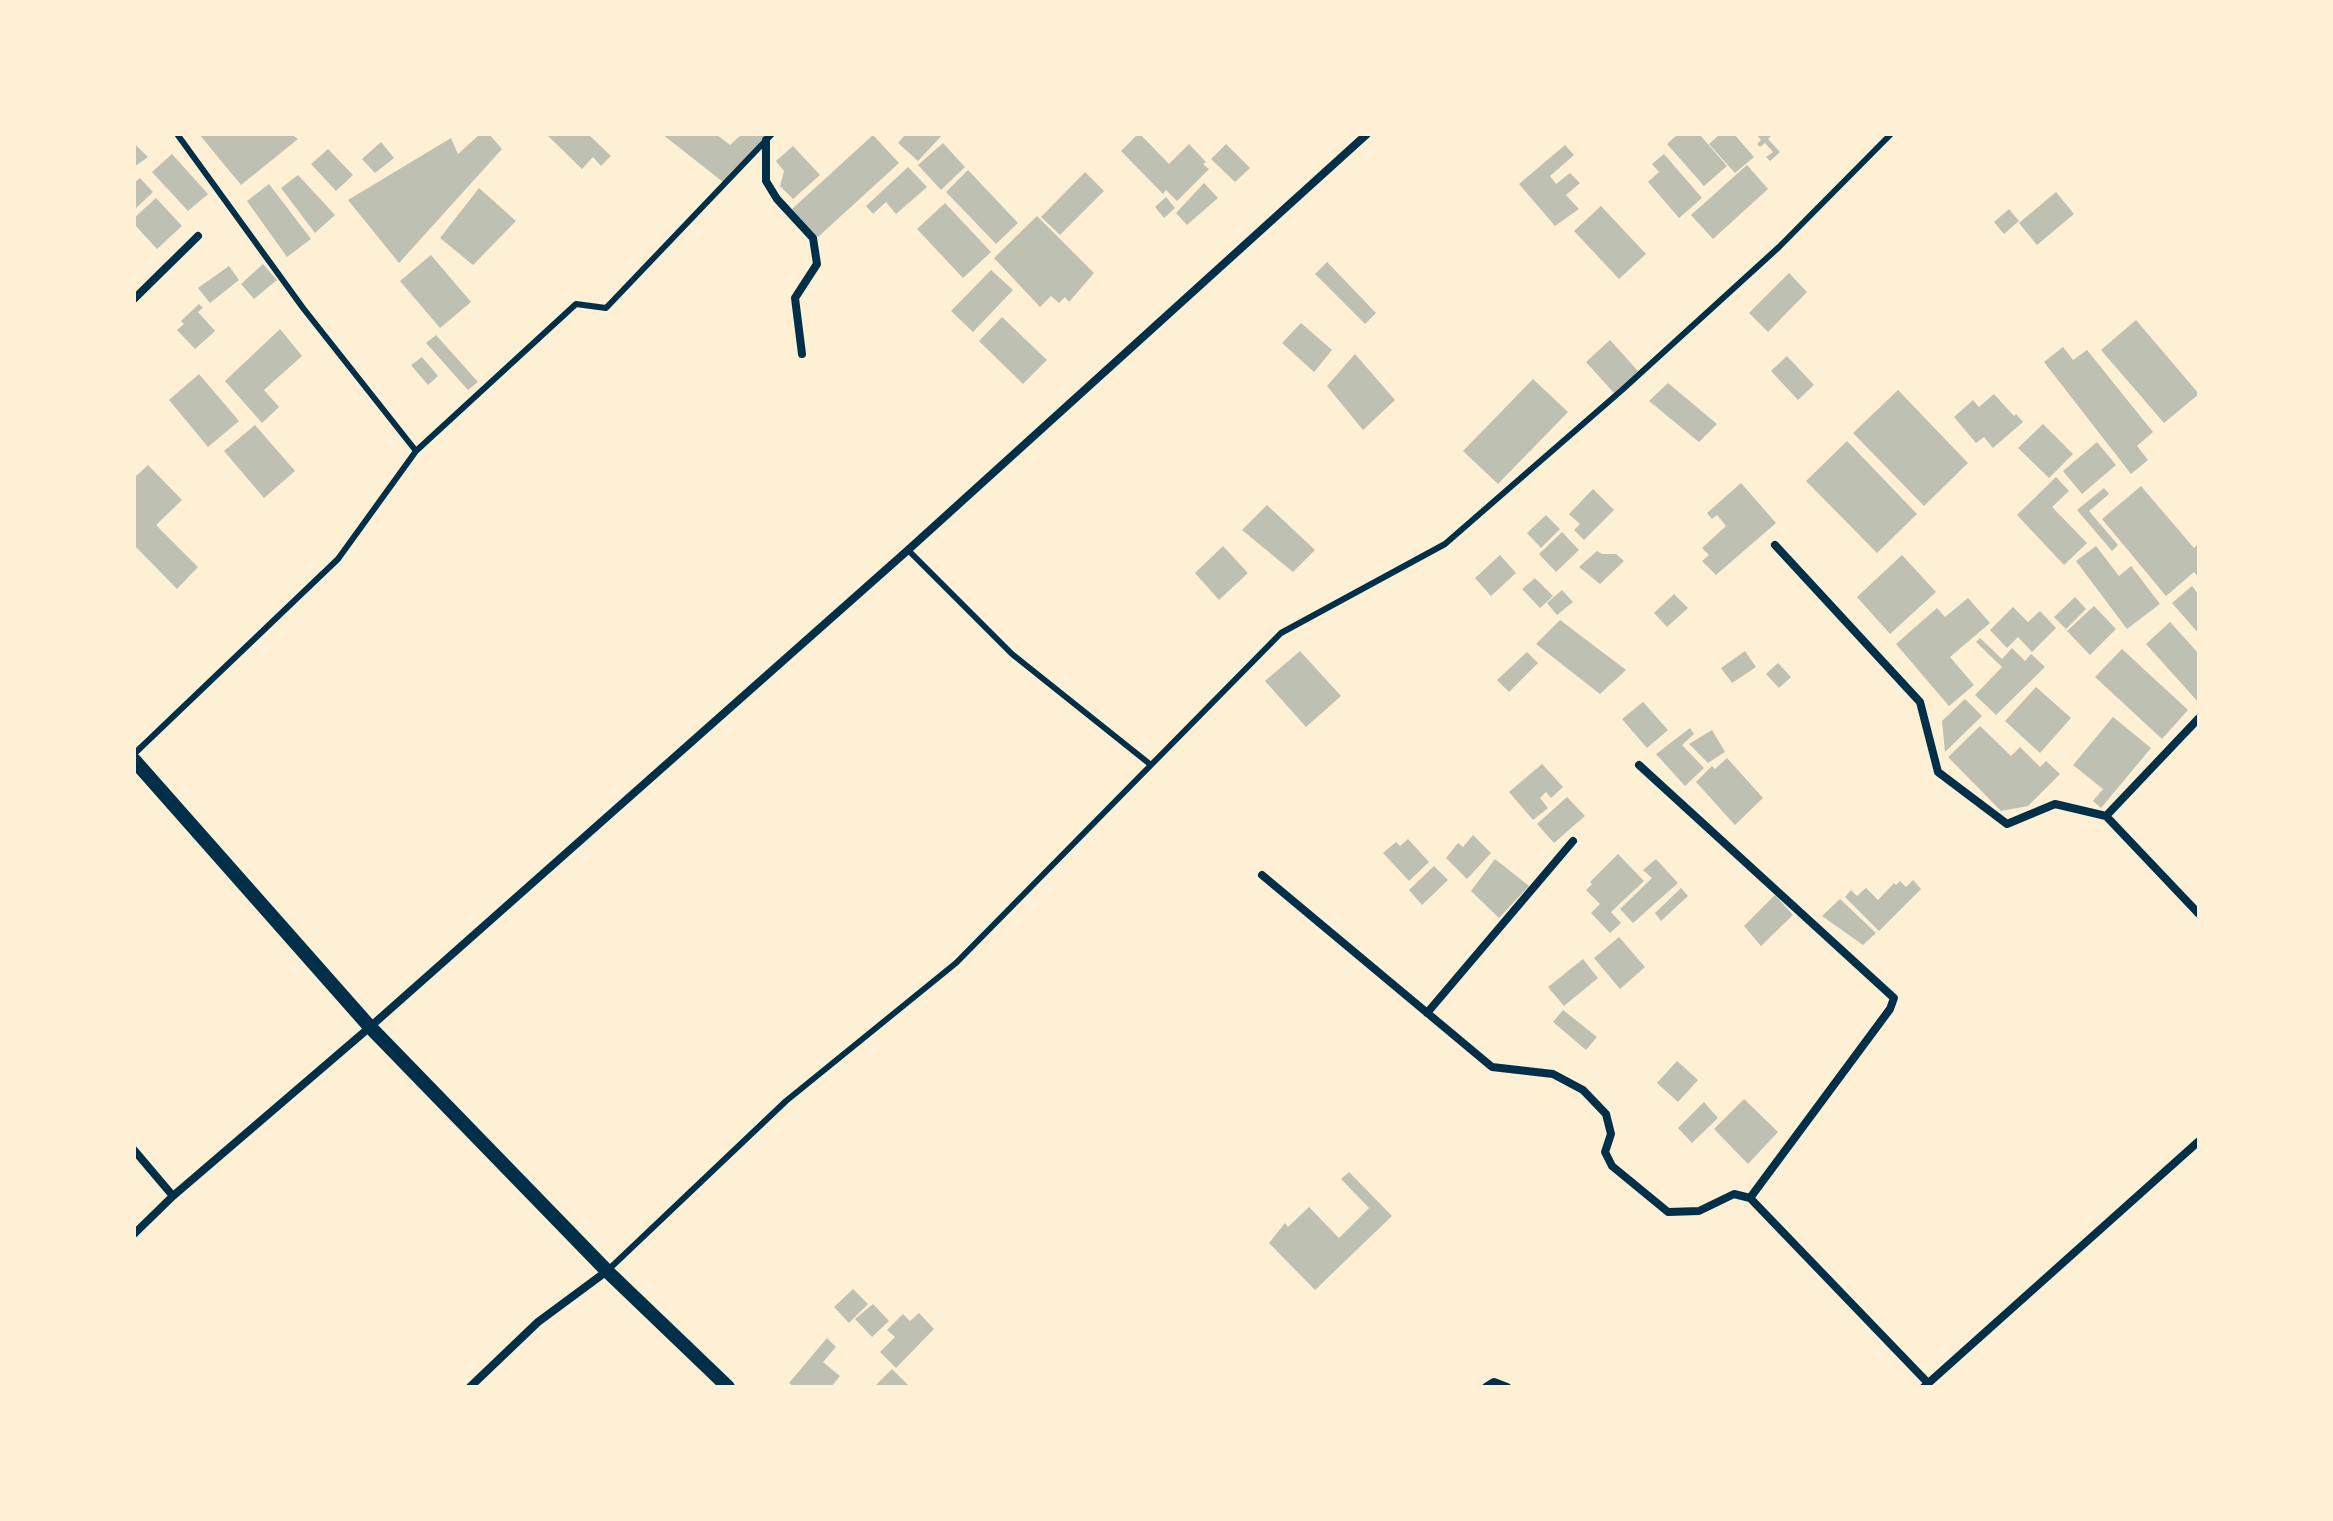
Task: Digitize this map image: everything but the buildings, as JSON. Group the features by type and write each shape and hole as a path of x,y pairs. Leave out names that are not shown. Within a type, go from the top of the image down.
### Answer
{"street":[{"path":"134,1234 173,1196 370,1027 908,550 1367,134"},
{"path":"769,137 766,181 777,199 813,238 817,264 795,298 802,354"},
{"path":"134,299 198,236"},
{"path":"1775,545 1920,702 1938,772 2007,824 2055,804 2106,816 2199,914"},
{"path":"2106,816 2199,718"},
{"path":"134,757 370,1027 607,1271 728,1387"},
{"path":"1639,765 1894,998 1890,1009 1750,1198"},
{"path":"1427,1013 1573,841"},
{"path":"1262,875 1492,1067 1553,1074 1583,1090 1606,1114 1611,1134 1605,1152 1612,1166 1668,1212 1699,1211 1734,1194 1750,1198 1926,1385 2199,1141"},
{"path":"134,1150 173,1196"},
{"path":"470,1387 538,1322 607,1271"},
{"path":"481,1377 488,1387"},
{"path":"1486,1387 1494,1382 1507,1387"}],"lane":[{"path":"177,134 303,308 416,451"},
{"path":"607,1271 786,1101 956,963 1281,633 1445,544 1622,390 1768,257 1891,134"},
{"path":"134,757 338,559 416,451 576,304 606,308 769,137"},
{"path":"908,550 1012,654 1151,765"}]}
